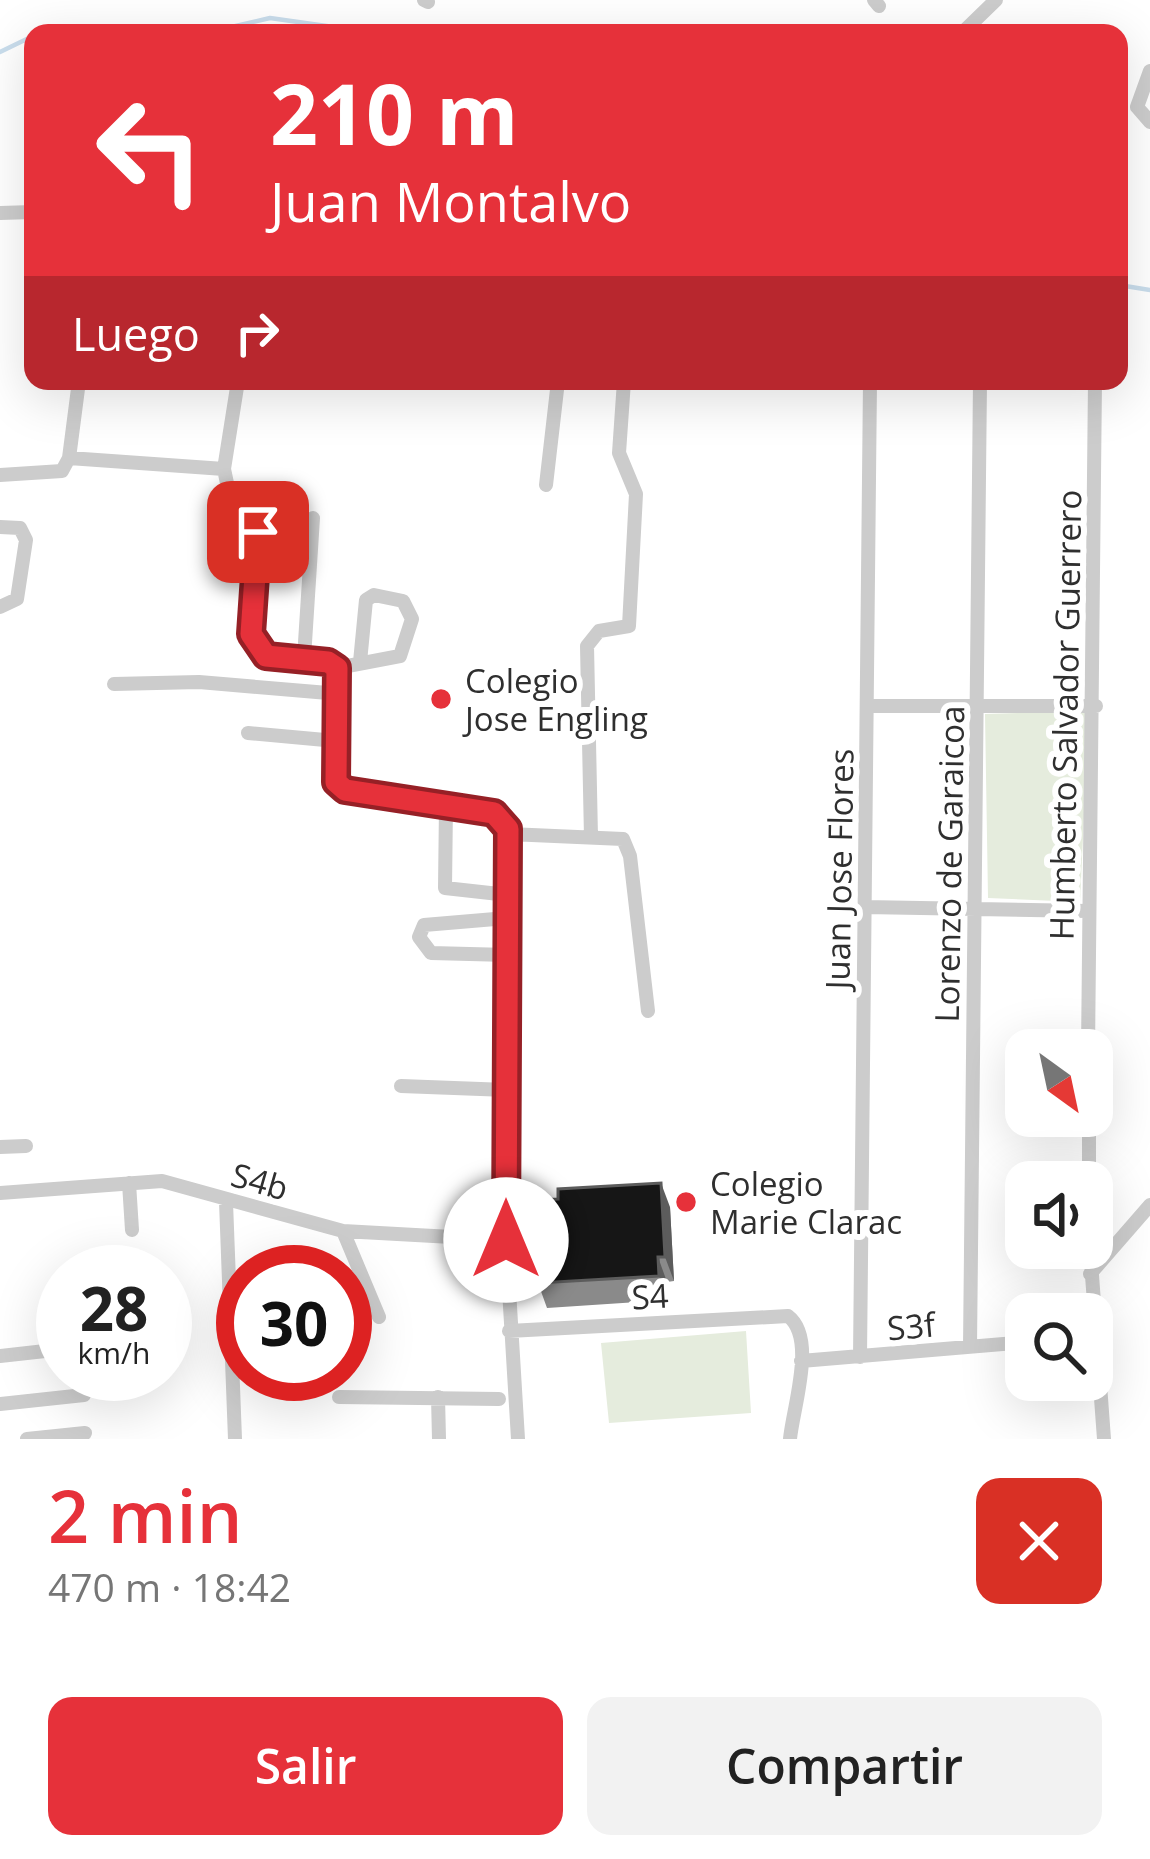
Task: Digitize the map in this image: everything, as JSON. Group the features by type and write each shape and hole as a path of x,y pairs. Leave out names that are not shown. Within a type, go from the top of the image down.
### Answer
{"street":[{"path":"971,24 996,0"},
{"path":"1150,71 1137,106 1150,122"},
{"path":"0,475 53,476 66,465 78,390"},
{"path":"237,390 224,469 228,488 258,532 251,634 256,648 266,656 304,658 337,668 400,656 412,619 404,602 374,595 366,600 360,662"},
{"path":"546,485 558,390"},
{"path":"591,837 587,646 599,631 626,630 630,619 636,494 619,454 623,390"},
{"name":"Juan Jose Flores","path":"860,1358 870,390"},
{"name":"Lorenzo de Garaicoa","path":"970,1347 980,390"},
{"name":"Humberto Salvador Guerrero","path":"1088,1029 1087,911 1096,706 1095,390"},
{"path":"66,465 224,469"},
{"path":"304,658 313,518"},
{"path":"0,527 20,529 26,540 17,599 0,607"},
{"path":"337,668 340,694 334,772 345,790 494,813 503,818 508,834 506,1240 518,1439"},
{"path":"114,684 199,682 340,694"},
{"path":"868,706 1096,706"},
{"path":"248,733 336,741"},
{"path":"446,805 445,888 508,895"},
{"path":"508,834 622,839 628,846 648,1011"},
{"path":"865,907 1087,911"},
{"path":"508,919 437,920 424,925 419,937 431,952 508,955"},
{"path":"401,1086 507,1090"},
{"path":"0,1147 26,1146"},
{"name":"S4b","path":"0,1193 178,1182 226,1202 343,1231 506,1240"},
{"path":"129,1183 132,1230"},
{"path":"226,1202 235,1439"},
{"path":"1090,1274 1150,1205"},
{"path":"343,1231 379,1317"},
{"path":"1090,1269 1091,1293"},
{"name":"S4","path":"508,1331 794,1319 801,1361"},
{"name":"S3f","path":"801,1361 1005,1344"},
{"path":"0,1356 36,1352"},
{"path":"790,1439 801,1361"},
{"path":"372,1396 499,1399"},
{"path":"439,1397 440,1439"},
{"path":"0,1404 36,1400"},
{"path":"1100,1401 1104,1439"},
{"path":"27,1439 85,1433"}],"green space":[{"path":"1089,711 1080,902 988,898 985,714"},
{"path":"746,1331 751,1413 609,1423 601,1343"}],"building":[{"path":"661,1183 665,1257 658,1257 659,1276 538,1283 533,1200 558,1199 558,1189"}],"waterway":[{"path":"244,24 270,18 312,24"},
{"path":"0,52 24,40"},
{"path":"1128,286 1150,290"}],"place":[{"name":"Colegio Jose Engling","path":"441,699"},
{"name":"Colegio Marie Clarac","path":"686,1202"}],"route":[{"path":"258,532 251,634 256,648 266,656 328,662 337,668 336,782 345,790 494,813 508,829 506,1240"}]}
